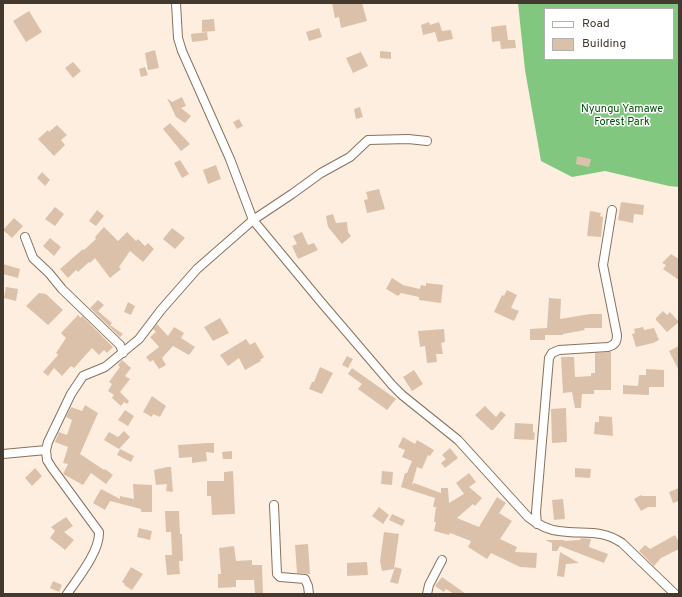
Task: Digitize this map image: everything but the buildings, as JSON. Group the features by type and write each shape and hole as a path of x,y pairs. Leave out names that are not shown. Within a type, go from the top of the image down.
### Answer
{"street":[{"path":"176,3 178,38 182,51 230,159 253,220 321,302 392,385 402,395 458,440 528,517 537,524 557,531 589,532 612,537 622,543 675,594"},
{"path":"67,594 94,552 98,542 99,532 52,468 47,460 46,450 57,421 71,394 83,376 105,367 139,339 161,310 197,269 253,220 321,173 350,157 368,140 408,139 427,141"},
{"path":"537,524 536,512 549,358 552,353 559,350 608,347 614,345 617,340 603,265 612,210"},
{"path":"25,237 33,258 120,345 123,353"},
{"path":"3,454 46,450"},
{"path":"274,505 277,574 280,577 304,579 308,586 309,594"},
{"path":"427,594 429,585 442,560"}],"green space":[{"name":"Nyungu Yamawe Forest Park","path":"518,3 679,3 679,187 605,171 572,177 541,161 525,70"}]}
